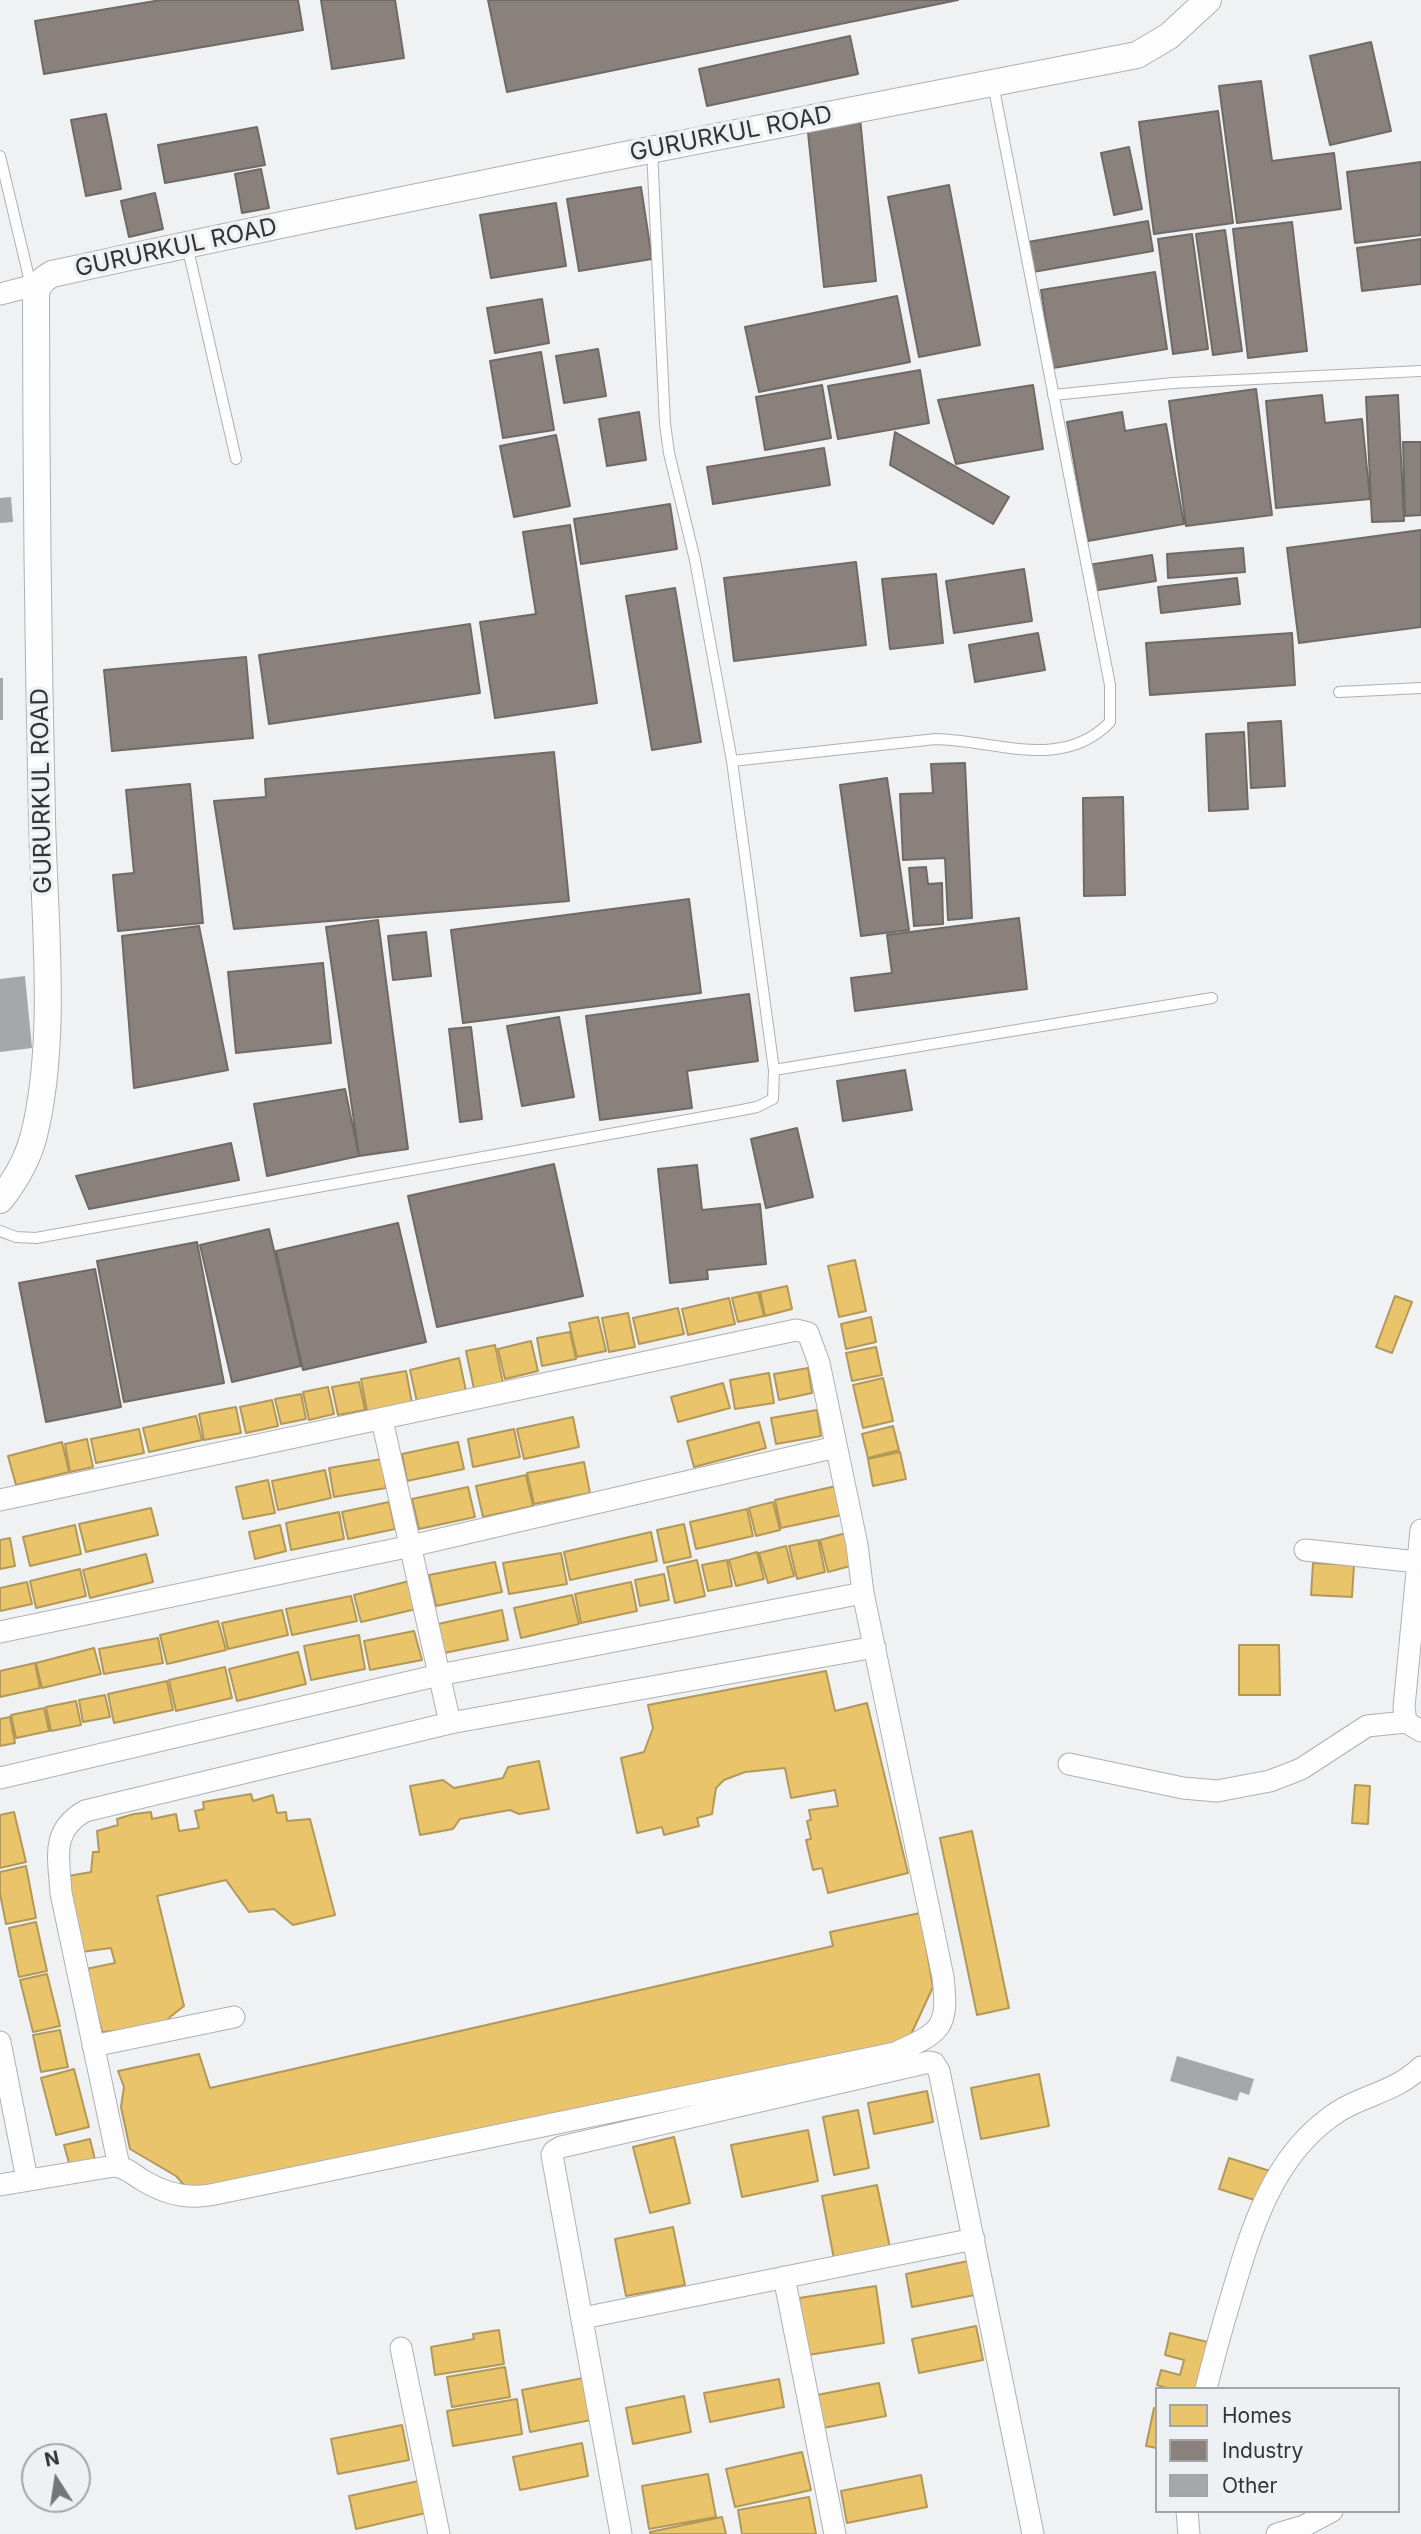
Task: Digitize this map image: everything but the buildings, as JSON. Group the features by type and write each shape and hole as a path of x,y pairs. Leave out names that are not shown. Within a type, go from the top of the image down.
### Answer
{"street":[{"name":"GURURKUL ROAD","path":"0,1200 27,1156 34,1135 43,1087 48,1001 36,517 35,285 52,274 187,244 652,149 1137,55 1169,36 1208,0"},
{"path":"0,294 35,285"},
{"path":"0,1500 796,1330 808,1333 812,1339 857,1545 863,1593 943,1977 946,2012 940,2026 926,2039 895,2053 210,2195 191,2197 157,2188 119,2166 0,2185"},
{"path":"382,1420 450,1723"},
{"path":"0,1632 411,1546 836,1447"},
{"path":"1069,1764 1192,1790 1217,1791 1270,1781 1301,1769 1367,1726 1414,1726 1404,1707 1414,1671 1421,1530"},
{"path":"1306,1550 1418,1562"},
{"path":"0,1778 439,1675 863,1593"},
{"path":"119,2166 61,1893 58,1851 60,1839 65,1827 74,1818 85,1811 450,1723 875,1647"},
{"path":"93,2046 234,2017"},
{"path":"0,2042 27,2179"},
{"path":"621,2534 552,2155 556,2149 925,2062 934,2063 939,2071 1033,2534"},
{"path":"1207,2387 1258,2214 1285,2163 1330,2116 1365,2097 1395,2088 1421,2067"},
{"path":"583,2318 974,2239"},
{"path":"784,2277 835,2534"},
{"path":"401,2348 439,2534"},
{"path":"1187,2513 1189,2534"},
{"path":"1278,2534 1304,2526 1328,2513"}],"lane":[{"path":"732,761 936,740 958,740 1042,751 1082,740 1110,722 1110,685 993,83"},
{"path":"0,1231 16,1237 36,1238 737,1111 757,1107 773,1099 774,1070 732,761 695,560 669,453 665,424 652,149"},
{"path":"0,156 35,285"},
{"path":"187,244 236,458"},
{"path":"1053,395 1173,383 1421,371"},
{"path":"1339,692 1421,688"},
{"path":"774,1070 1212,998"}]}
